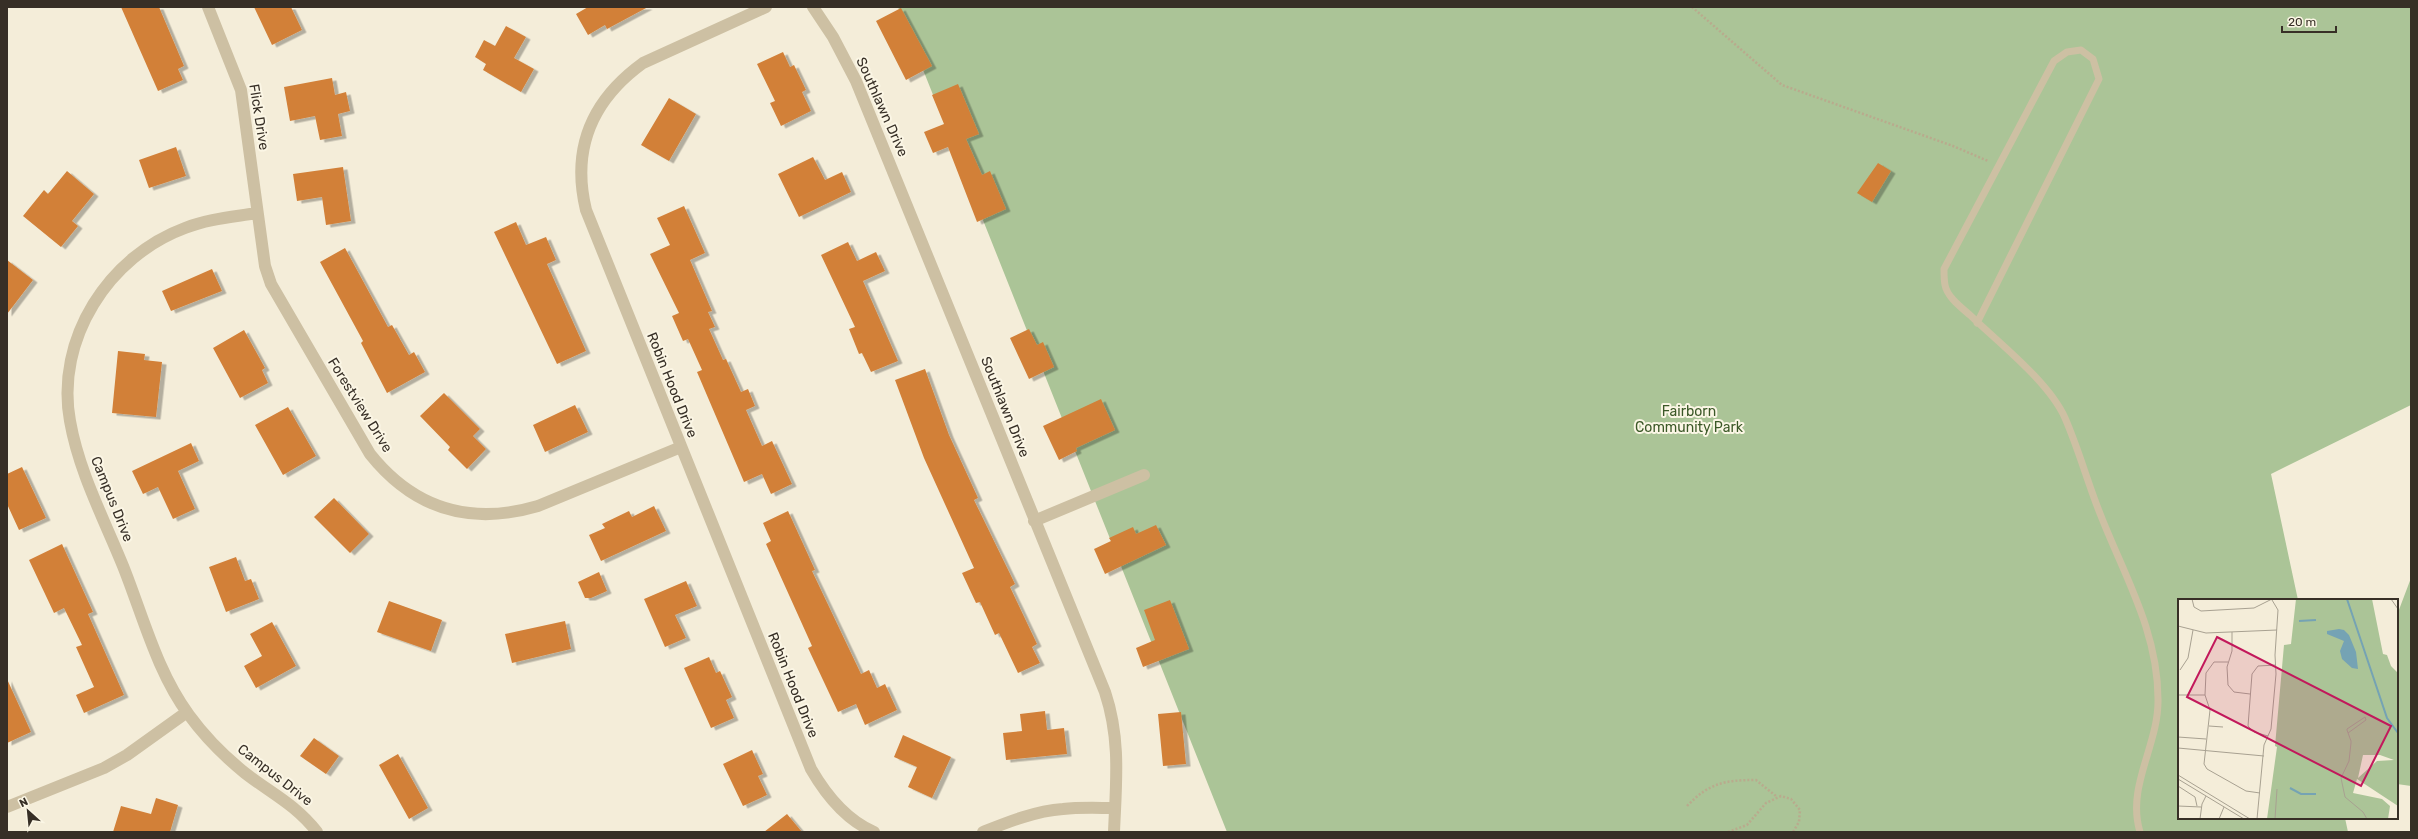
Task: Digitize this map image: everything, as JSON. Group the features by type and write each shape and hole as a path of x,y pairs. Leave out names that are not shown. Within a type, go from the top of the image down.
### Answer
{"street":[{"name":"Flick Drive","path":"208,7 241,90 257,213"},
{"name":"Robin Hood Drive","path":"766,7 643,63 626,76 610,92 597,110 588,131 582,153 580,177 586,210 811,769 820,784 838,807 865,828 874,832"},
{"name":"Southlawn Drive","path":"814,7 833,37 856,82 1111,709 1117,749 1114,832"},
{"name":"Forestview Drive","path":"257,213 265,266 279,300 370,454 391,478 418,497 440,507 465,514 490,515 514,513 538,506 681,447"},
{"name":"Campus Drive","path":"257,213 219,218 186,227 157,240 132,258 98,296 82,326 69,371 68,405 79,458 161,665 187,712 207,738 226,757 247,774 293,806 317,832"},
{"path":"1034,521 1144,475"},
{"path":"7,808 104,768 187,712"},
{"path":"983,832 1012,820 1042,812 1062,809 1115,808"}],"lane":[{"path":"1977,323 2099,79 2093,59 2081,50 2067,52 2054,61 1944,269 1945,286 1955,302 2048,392 2065,417 2101,516 2147,625 2157,673 2158,700 2155,732 2140,778 2136,802 2140,832"}],"path":[{"path":"1692,7 1782,85 1953,146 1999,166"},
{"path":"1687,806 1701,791 1729,781 1756,780 1776,796 1791,799 1798,806 1800,818 1794,831 1799,832"},
{"path":"1728,832 1748,825 1763,805 1776,796"}],"green space":[{"name":"Fairborn Community Park","path":"898,7 2411,7 2411,405 2271,474 2298,599 2178,599 2178,819 2345,819 2348,832 1227,832"},
{"path":"2411,578 2411,786 2398,784 2398,612"}],"building":[{"path":"121,7 159,7 184,66 178,69 183,80 158,91"},
{"path":"254,7 291,7 302,30 272,45"},
{"path":"588,7 648,7 607,29 605,25 588,35 576,14"},
{"path":"901,8 932,66 906,80 876,21"},
{"path":"506,26 526,37 514,58 534,69 521,92 483,70 486,64 475,57 484,40 495,46"},
{"path":"783,52 790,67 794,65 806,90 802,92 811,111 781,126 770,103 775,101 757,64"},
{"path":"332,78 335,95 346,92 350,111 338,114 342,136 320,140 315,116 290,121 284,87"},
{"path":"958,84 979,134 966,139 982,175 990,171 1006,209 977,222 948,147 933,153 924,132 944,124 932,95"},
{"path":"669,98 696,114 669,161 641,145"},
{"path":"176,147 186,176 149,188 139,160"},
{"path":"813,157 825,180 842,172 851,192 799,217 778,174"},
{"path":"1878,163 1891,171 1872,202 1857,193"},
{"path":"343,167 351,221 326,225 322,197 297,201 293,174"},
{"path":"67,171 94,194 72,221 78,226 61,247 23,216 44,190 48,194"},
{"path":"684,206 705,253 690,260 712,311 708,312 715,327 709,329 723,360 726,359 741,392 748,389 755,406 746,410 762,446 772,441 792,484 771,494 762,474 744,482 697,372 702,370 688,339 683,341 672,316 679,313 650,254 670,245 657,218"},
{"path":"516,222 526,245 546,237 556,260 547,264 586,351 557,364 494,232"},
{"path":"848,242 857,261 876,252 885,271 863,281 898,361 871,372 862,353 859,354 849,329 855,327 821,255"},
{"path":"345,248 388,327 392,325 409,355 414,352 425,372 387,393 361,343 363,341 320,262"},
{"path":"7,260 33,280 7,314"},
{"path":"212,269 222,291 171,311 162,291"},
{"path":"1029,329 1037,345 1043,342 1054,367 1029,379 1010,338"},
{"path":"244,330 265,368 262,370 268,383 240,398 213,348"},
{"path":"118,351 145,354 144,360 162,362 156,417 112,413"},
{"path":"925,369 949,435 978,498 974,500 1015,584 1010,587 1037,644 1032,647 1040,663 1018,673 999,633 995,635 980,602 976,603 962,573 974,568 924,458 895,380"},
{"path":"444,393 480,429 473,436 486,449 467,469 448,450 450,447 420,416"},
{"path":"1101,399 1115,430 1076,448 1077,451 1059,460 1043,426"},
{"path":"575,405 588,432 545,452 533,425"},
{"path":"288,407 316,456 283,475 255,425"},
{"path":"191,443 199,461 178,471 195,509 173,519 158,487 143,494 132,471"},
{"path":"22,467 46,518 19,530 7,504 7,474"},
{"path":"334,498 369,534 350,553 314,517"},
{"path":"654,506 666,531 601,561 589,535 605,528 602,524 629,511 632,517"},
{"path":"788,511 815,570 812,571 861,674 869,670 877,688 885,684 897,710 865,725 856,704 838,712 808,648 812,646 766,544 771,541 763,523"},
{"path":"1156,525 1166,545 1105,574 1094,549 1111,541 1109,538 1133,527 1136,534"},
{"path":"62,544 93,612 88,614 124,695 84,713 76,695 94,687 76,647 82,645 64,608 54,613 29,560"},
{"path":"236,557 245,581 251,579 259,599 226,612 209,567"},
{"path":"599,572 607,591 591,598 585,598 578,582"},
{"path":"686,581 697,606 675,615 686,638 665,647 644,599"},
{"path":"1170,600 1189,649 1143,667 1136,648 1155,640 1144,610"},
{"path":"389,601 442,620 431,651 377,632"},
{"path":"565,621 571,649 512,663 505,634"},
{"path":"272,622 296,666 256,688 244,666 262,656 250,634"},
{"path":"709,657 716,673 720,671 732,697 726,700 734,718 711,728 684,668"},
{"path":"7,679 31,732 7,743"},
{"path":"1045,711 1047,730 1064,728 1067,754 1006,760 1003,733 1022,731 1020,714"},
{"path":"1181,712 1186,764 1163,766 1158,714"},
{"path":"903,735 951,757 932,798 908,787 917,767 894,757"},
{"path":"314,738 339,756 326,774 300,756"},
{"path":"752,750 763,774 758,776 767,795 743,806 723,764"},
{"path":"398,754 428,808 409,819 379,765"},
{"path":"156,798 178,805 170,832 113,832 121,806 151,814"},
{"path":"787,814 802,832 764,832"}]}
